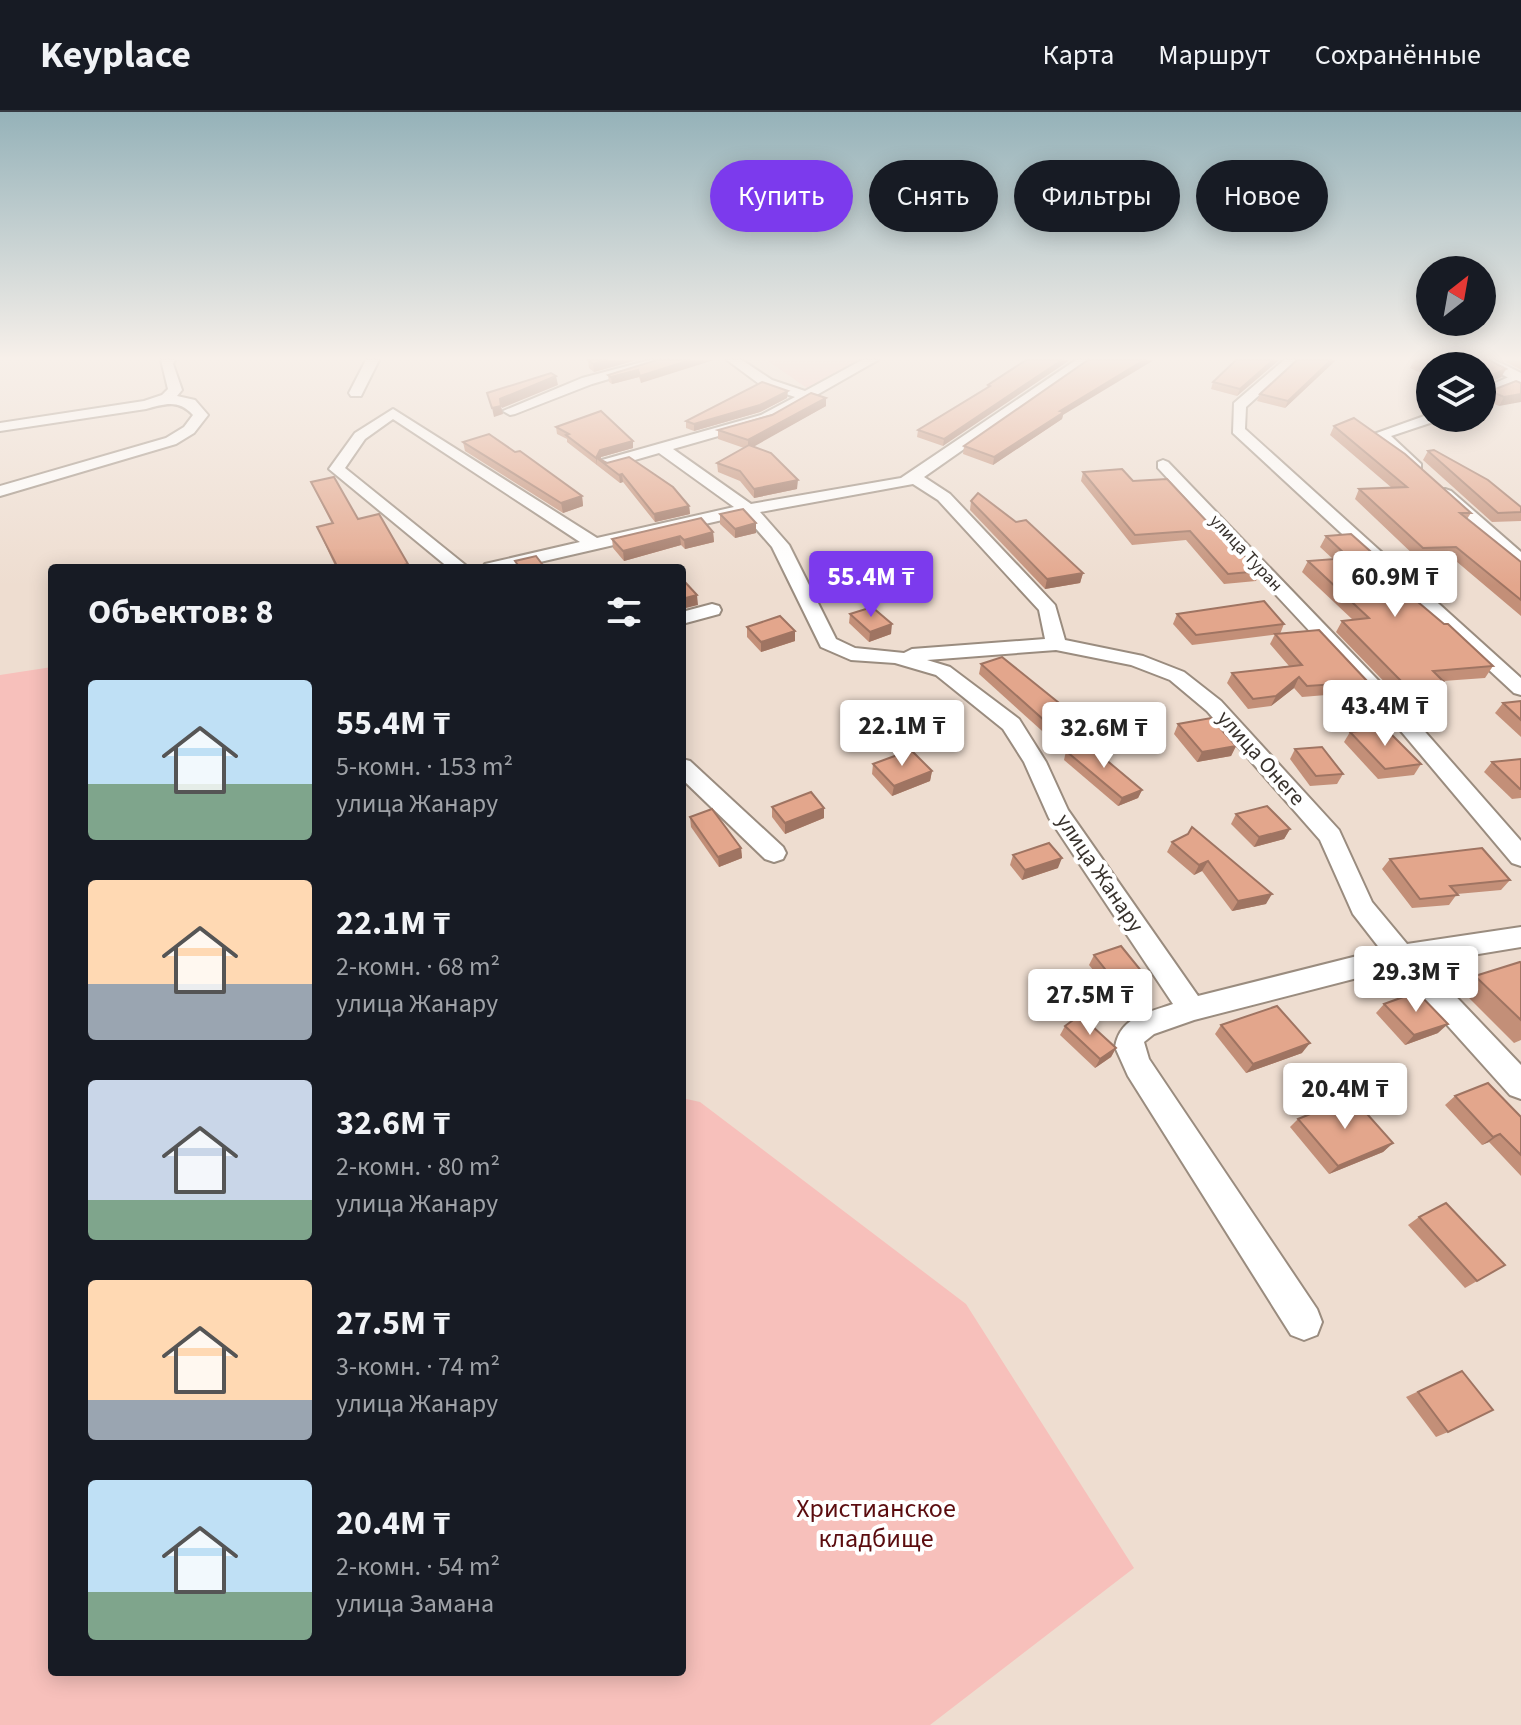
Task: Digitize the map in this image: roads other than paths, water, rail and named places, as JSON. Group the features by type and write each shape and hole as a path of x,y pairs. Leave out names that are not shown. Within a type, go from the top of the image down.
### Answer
{"street":[{"path":"0,491 171,441 180,435"},
{"path":"361,435 347,449 337,469 455,564"},
{"path":"427,435 595,544"},
{"path":"607,463 703,435"},
{"path":"508,564 748,509 906,482 974,435"},
{"path":"1244,435 1521,689"},
{"path":"1382,435 1521,561"},
{"name":"улица Жанару","path":"661,447 748,509 780,545 828,643 851,654 897,657 943,671 1011,724 1035,762 1057,812 1192,1009"},
{"name":"улица Туран","path":"1163,465 1391,706 1521,857"},
{"path":"913,477 944,497 1048,609 1056,644"},
{"path":"686,617 712,610"},
{"name":"улица Онеге","path":"897,657 1056,644 1136,660 1177,676 1214,706 1330,836 1362,907 1401,956 1521,1086"},
{"path":"686,770 774,853"},
{"path":"1304,1322 1138,1067 1129,1047 1131,1036 1144,1026 1192,1009 1401,956 1521,937"}],"park label":[{"name":"Христианское кладбище","path":"876,1523"}]}
